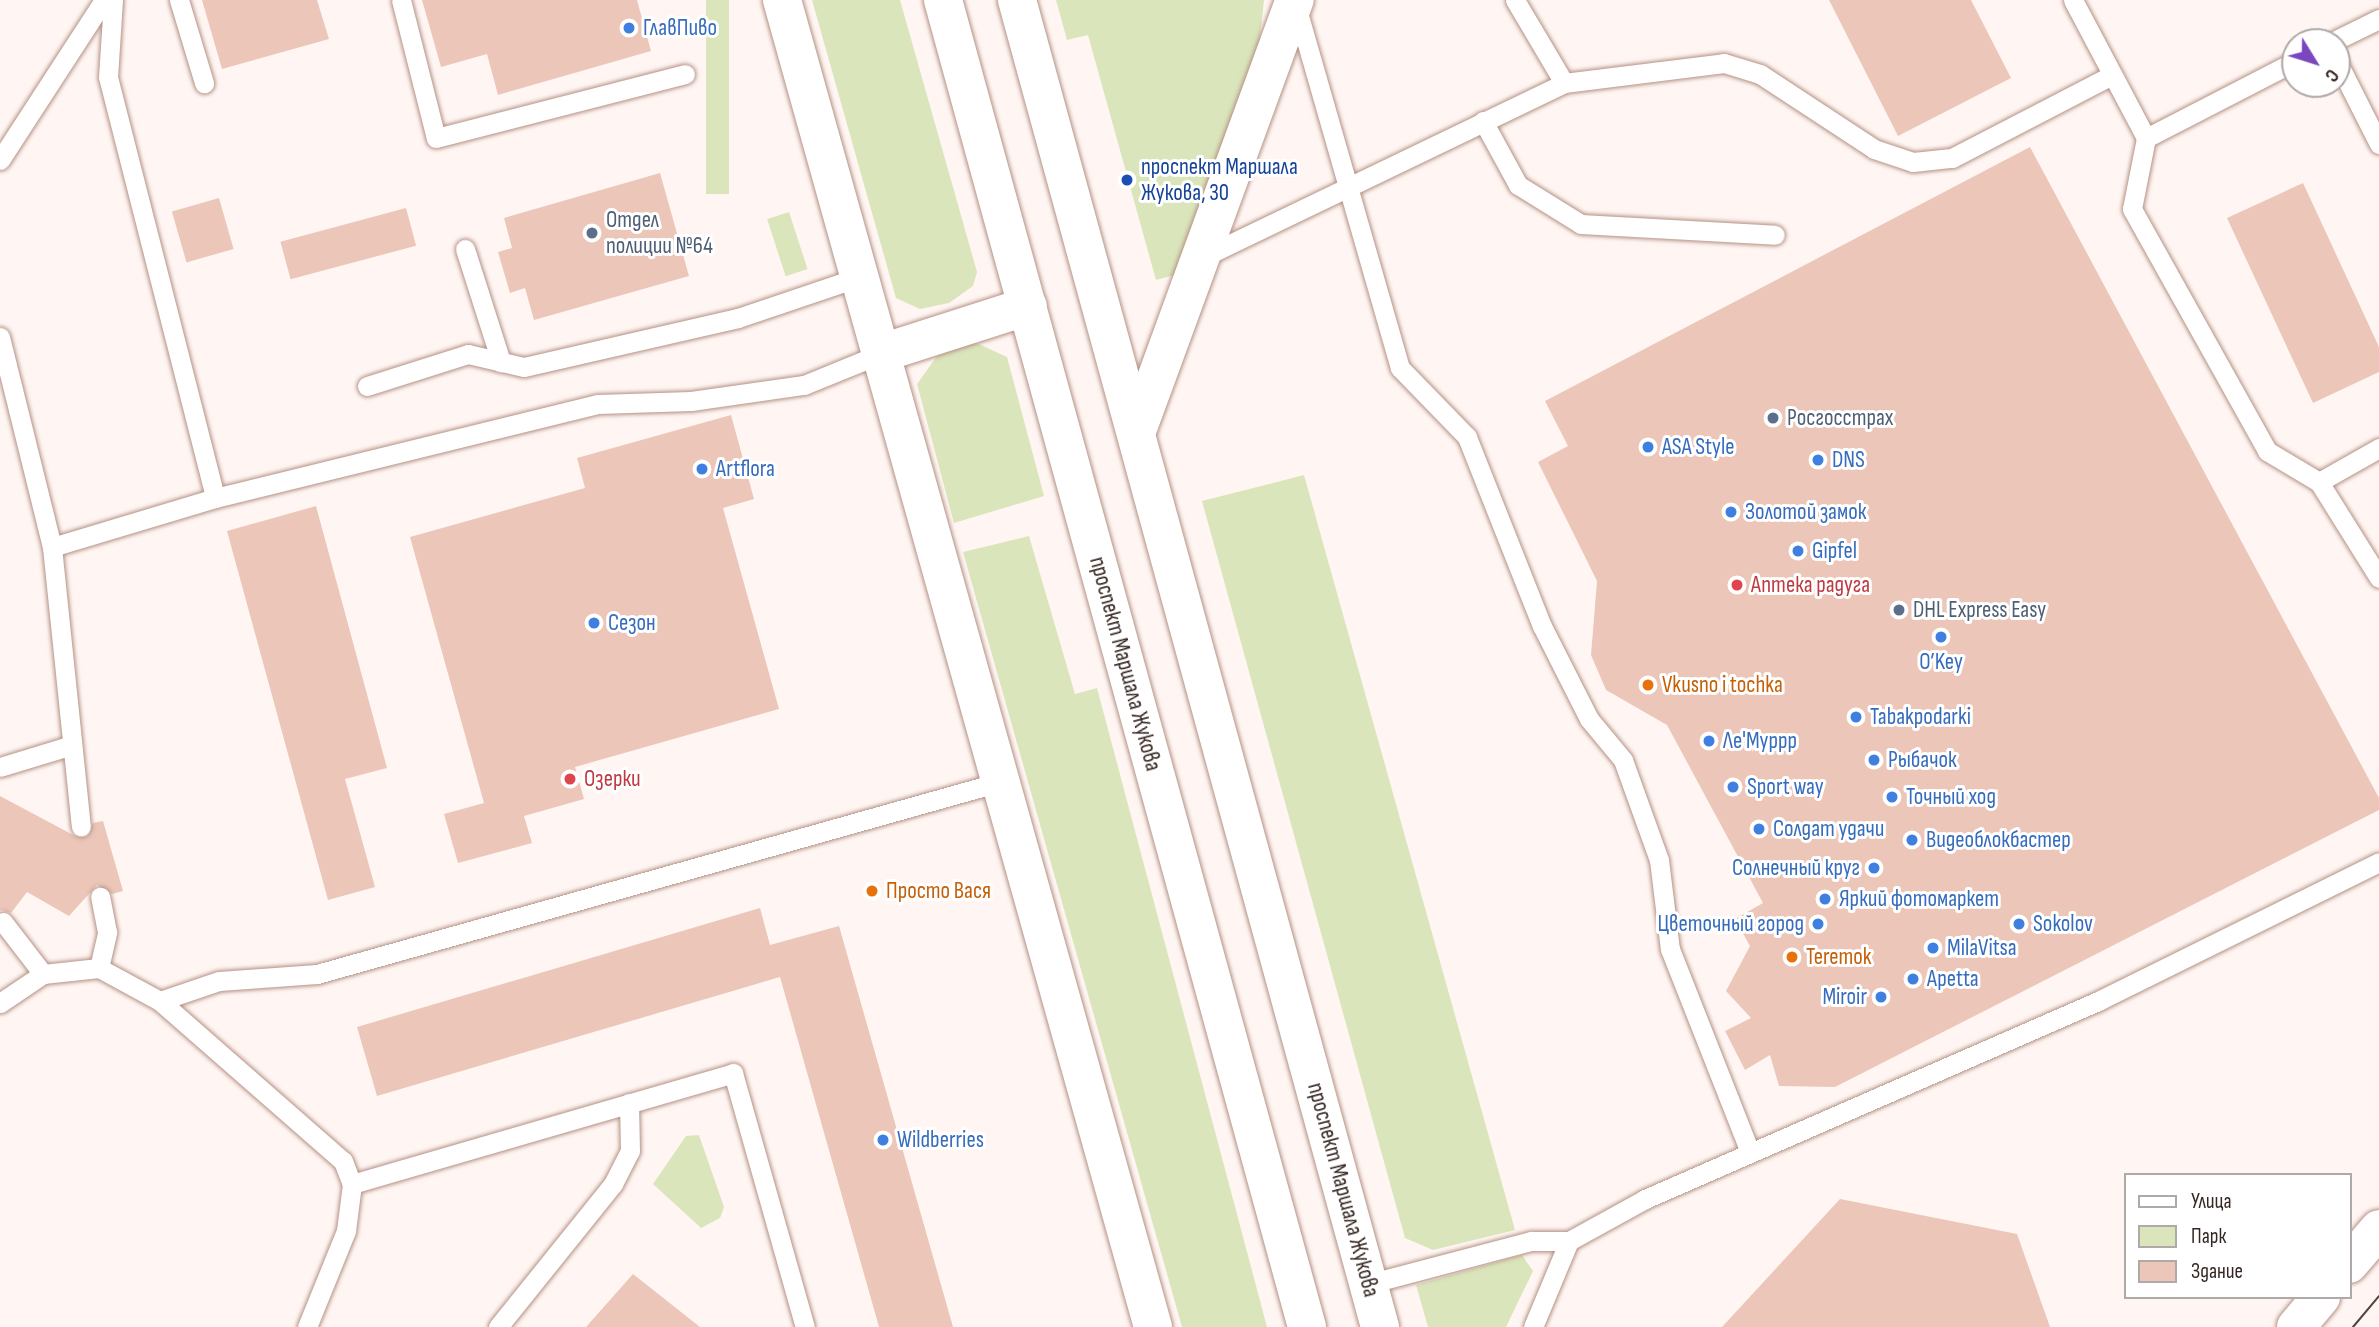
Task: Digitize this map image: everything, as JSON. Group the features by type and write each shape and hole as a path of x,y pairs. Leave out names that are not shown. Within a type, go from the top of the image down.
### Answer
{"main road":[{"path":"782,0 885,352 1153,1327"},
{"name":"проспект Маршала Жукова","path":"943,0 1307,1327"},
{"name":"проспект Маршала Жукова","path":"1017,0 1138,428 1380,1327"},
{"path":"1138,428 1301,2"},
{"path":"885,352 1028,306"},
{"path":"2351,1262 2379,1229"},
{"path":"2296,1327 2319,1299"}],"lane":[{"path":"0,160 104,0"},
{"path":"113,0 108,77 215,498"},
{"path":"179,0 204,83"},
{"path":"401,0 436,138 685,74"},
{"path":"1515,0 1564,83"},
{"path":"2073,0 2146,138 2132,209 2267,451 2319,482 2379,579"},
{"path":"1301,2 1400,368 1467,438 1542,626 1589,719 1623,760 1659,860 1670,949 1750,1152"},
{"path":"2351,33 2379,19"},
{"path":"1202,258 1348,183 1564,83 1724,63 1760,74 1874,149 1913,162 1952,158 2112,75"},
{"path":"2146,138 2281,68"},
{"path":"2351,89 2379,144"},
{"path":"1483,121 1518,185 1581,224 1774,235"},
{"path":"466,249 501,362"},
{"path":"367,386 468,354 524,367 738,318 862,276"},
{"path":"0,337 52,547 81,826"},
{"path":"52,547 215,498 598,404 691,401 804,385 885,352"},
{"path":"2319,482 2379,448"},
{"path":"0,767 72,745"},
{"path":"160,1001 219,981 317,974 1003,781"},
{"path":"1368,1284 1531,1241 1569,1241 1750,1152 1853,1113 2100,1000 2379,862"},
{"path":"99,968 107,932 100,897"},
{"path":"3,922 43,974"},
{"path":"0,1003 43,974 99,968 160,1001 343,1161 352,1184 346,1231 307,1327"},
{"path":"352,1184 733,1073 805,1327"},
{"path":"498,1327 613,1184 630,1151 629,1103"},
{"path":"1533,1327 1569,1241"}],"green space":[{"path":"706,0 729,0 729,194 706,194"},
{"path":"812,0 900,0 977,272 973,286 949,303 920,309 896,298"},
{"path":"1056,0 1264,0 1257,65 1182,273 1156,280 1088,35 1067,40"},
{"path":"789,212 808,269 786,276 767,219"},
{"path":"972,341 1007,357 1044,496 954,523 917,384 940,352"},
{"path":"1304,475 1515,1230 1433,1250 1405,1238 1202,501"},
{"path":"1029,536 1075,694 1097,688 1267,1327 1182,1327 963,552"},
{"path":"699,1135 724,1207 720,1218 701,1228 653,1184 686,1136"},
{"path":"1522,1255 1533,1271 1506,1327 1428,1327 1416,1285"}],"building":[{"path":"202,0 317,0 329,39 222,69"},
{"path":"422,0 637,0 651,51 498,95 487,54 441,67"},
{"path":"1829,0 1971,0 2011,78 1898,136"},
{"name":"O’Key","path":"2030,147 2379,798 2379,810 1835,1087 1779,1086 1770,1055 1745,1070 1725,1031 1751,1018 1726,991 1750,946 1735,919 1763,903 1667,725 1606,690 1591,655 1597,581 1538,462 1568,446 1545,401"},
{"name":"Отдел полиции №64","path":"660,173 689,276 534,320 525,288 510,293 498,252 512,248 504,218"},
{"path":"2303,183 2379,347 2379,372 2313,403 2227,218"},
{"path":"219,198 234,249 187,262 172,212"},
{"path":"406,208 416,246 291,279 280,242"},
{"name":"Сезон","path":"731,415 754,499 723,508 779,709 575,767 584,799 524,816 532,843 458,863 444,814 484,803 410,537 585,488 577,458"},
{"path":"316,506 387,768 345,779 375,887 328,900 227,531"},
{"path":"0,796 77,837 88,836 93,823 103,821 123,891 112,894 97,885 69,916 27,892 11,913 0,910"},
{"path":"760,908 770,945 839,926 953,1327 879,1327 780,977 377,1096 357,1027"},
{"path":"1840,1199 2017,1234 2050,1327 1722,1327"},
{"path":"633,1274 700,1327 586,1327"}],"tram line":[{"path":"2353,1327 2379,1296"}],"place":[{"name":"ГлавПиво","path":"629,28"},
{"name":"проспект Маршала Жукова, 30","path":"1127,180"},
{"name":"Отдел полиции №64","path":"592,233"},
{"name":"Росгосстрах","path":"1773,418"},
{"name":"ASA Style","path":"1648,447"},
{"name":"DNS","path":"1818,460"},
{"name":"Artflora","path":"702,469"},
{"name":"Золотой замок","path":"1731,512"},
{"name":"Gipfel","path":"1798,551"},
{"name":"Аптека радуга","path":"1737,585"},
{"name":"DHL Express Easy","path":"1899,610"},
{"name":"Сезон","path":"594,623"},
{"name":"O’Key","path":"1941,637"},
{"name":"Vkusno i tochka","path":"1648,685"},
{"name":"Tabakpodarki","path":"1856,717"},
{"name":"Ле'Муррр","path":"1709,741"},
{"name":"Рыбачок","path":"1874,760"},
{"name":"Озерки","path":"570,779"},
{"name":"Sport way","path":"1733,787"},
{"name":"Точный ход","path":"1892,797"},
{"name":"Солдат удачи","path":"1759,829"},
{"name":"Видеоблокбастер","path":"1912,840"},
{"name":"Солнечный круг","path":"1874,868"},
{"name":"Просто Вася","path":"872,891"},
{"name":"Яркий фотомаркет","path":"1825,899"},
{"name":"Цветочный город","path":"1818,924"},
{"name":"Sokolov","path":"2019,924"},
{"name":"MilaVitsa","path":"1933,948"},
{"name":"Teremok","path":"1792,957"},
{"name":"Apetta","path":"1913,979"},
{"name":"Miroir","path":"1881,997"},
{"name":"Wildberries","path":"883,1140"}]}
